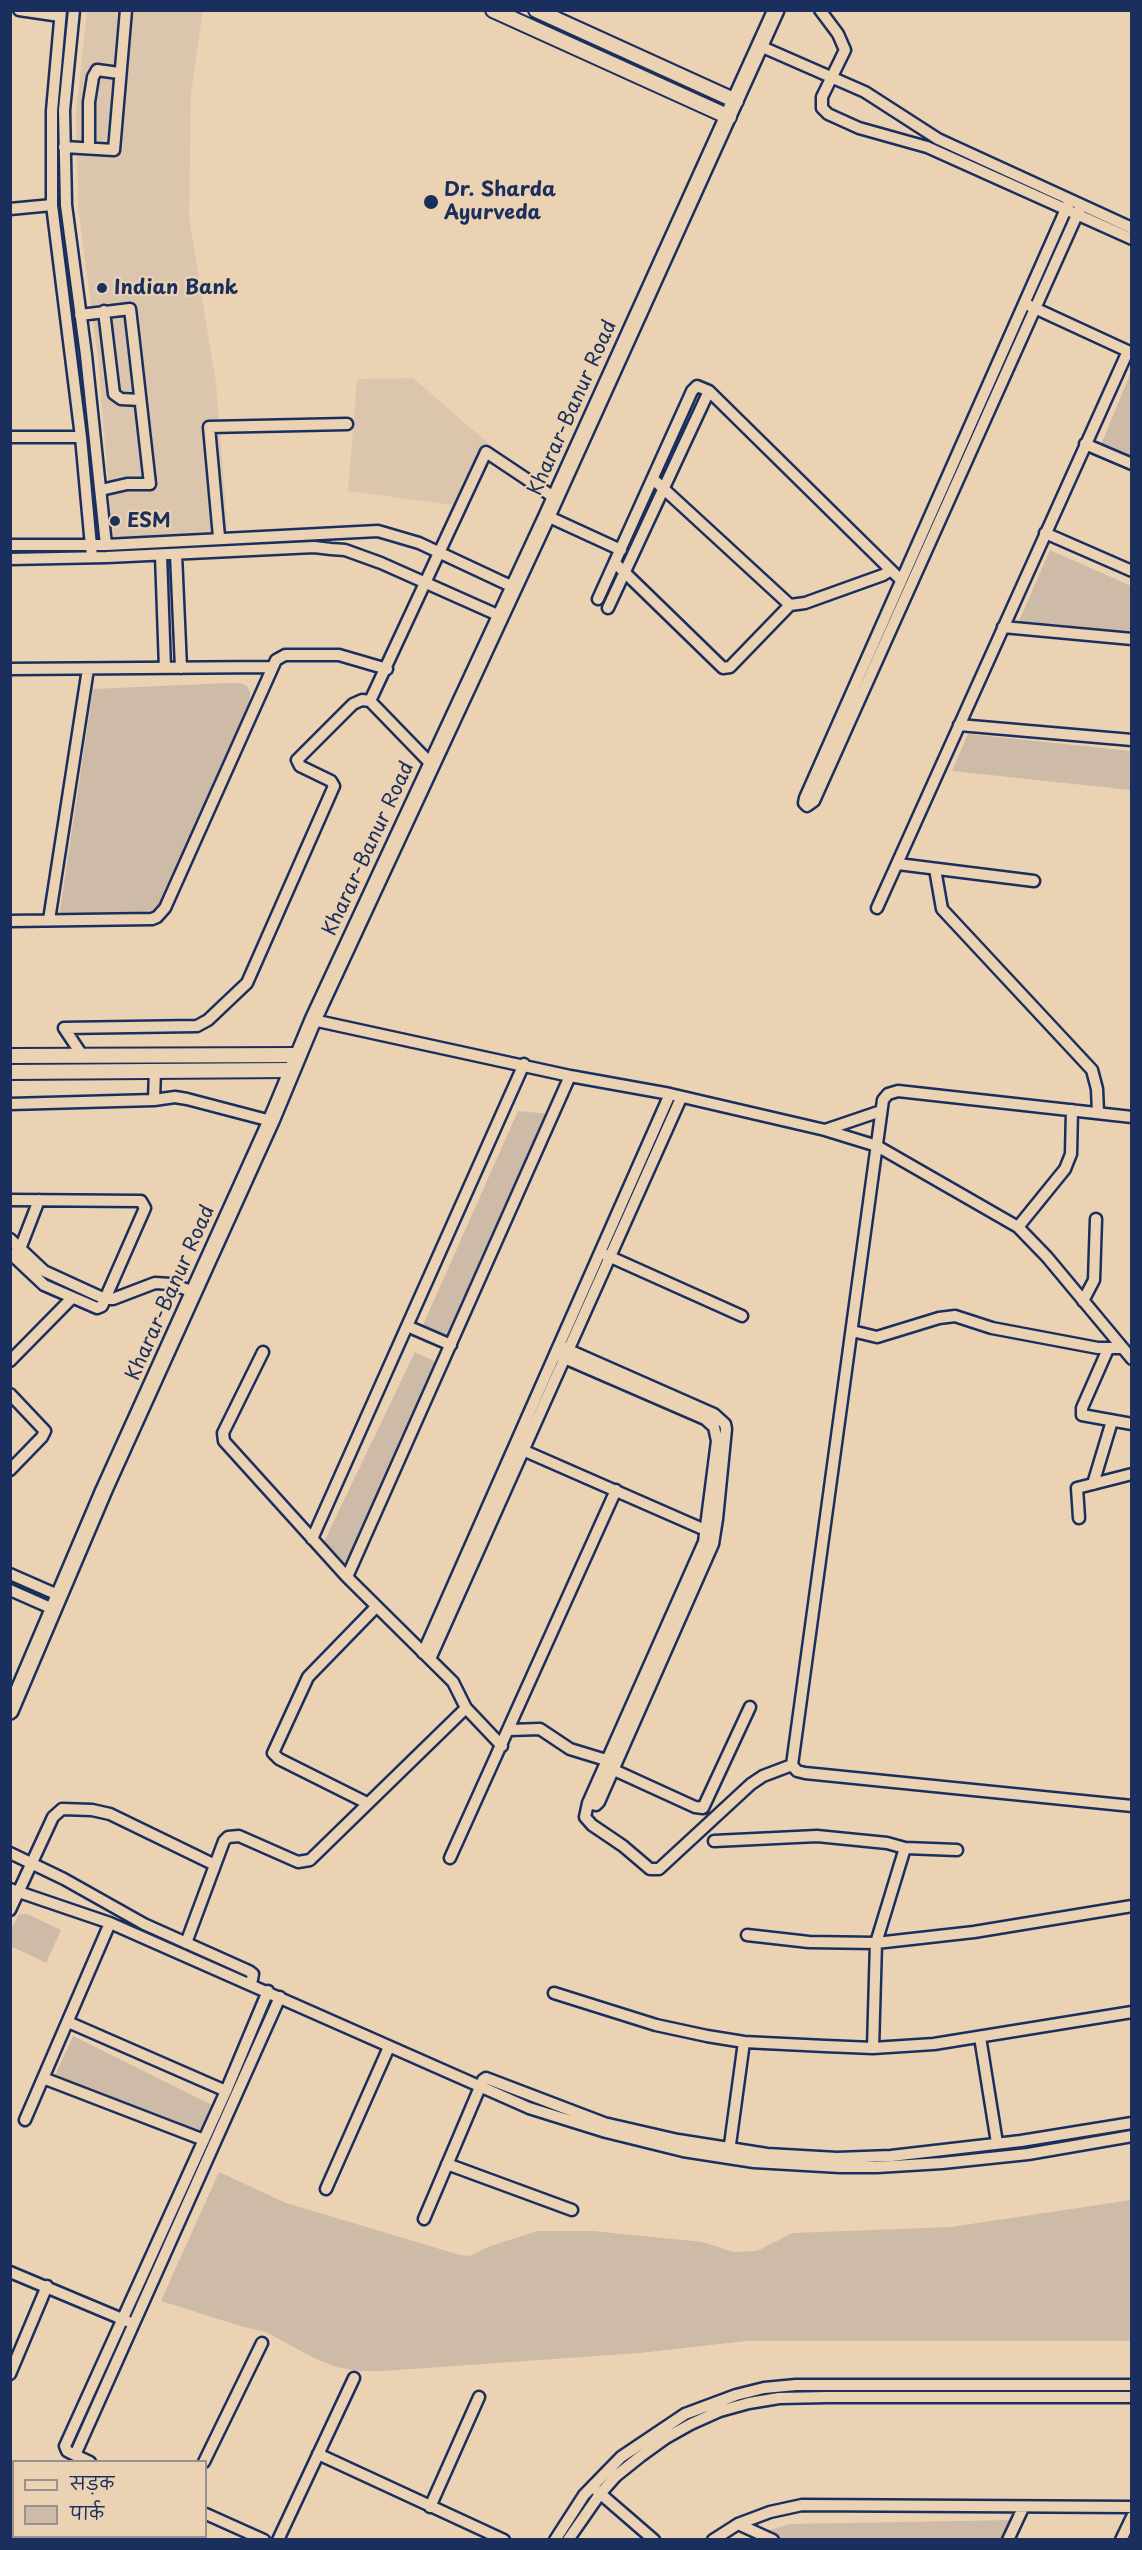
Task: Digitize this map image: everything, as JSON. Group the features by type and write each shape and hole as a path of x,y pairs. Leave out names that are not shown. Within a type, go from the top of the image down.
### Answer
{"highway":[{"name":"Kharar-Banur Road","path":"10,1711 56,1602 271,1121 313,1020 547,516 776,10"}],"main road":[{"path":"492,10 729,117"},
{"path":"536,10 735,101"},
{"path":"10,1056 298,1055"},
{"path":"10,1072 292,1070"}],"street":[{"path":"19,10 60,13 52,111 52,205 81,436 92,557"},
{"path":"74,10 66,82 64,147 71,250 106,545"},
{"path":"64,147 114,150 126,10"},
{"path":"820,10 838,34 845,50 822,102 822,108 836,119 859,128 927,147 1073,208 1131,228"},
{"path":"760,46 865,92 938,139 1131,239"},
{"path":"89,148 89,102 93,77 97,70 119,73"},
{"path":"10,209 52,205"},
{"path":"1029,306 901,580 864,675 814,801 807,806 804,804 805,798 864,675 1073,208"},
{"path":"877,908 1085,444 1130,352 1029,306"},
{"path":"80,315 130,309 150,484 127,484 101,490"},
{"path":"104,311 114,394 121,399 140,400"},
{"path":"598,599 694,388 700,386 709,391 901,580"},
{"path":"608,608 709,391"},
{"path":"219,537 209,427 347,424"},
{"path":"10,437 81,436"},
{"path":"1085,444 1131,464"},
{"path":"370,701 387,669 486,452 555,498"},
{"path":"653,479 790,605"},
{"path":"547,516 621,550"},
{"path":"10,545 106,545 219,537 378,531 406,538 513,587"},
{"path":"1045,533 1131,571"},
{"path":"10,559 161,555 314,547 358,555 426,581 500,616"},
{"path":"176,554 181,668"},
{"path":"161,555 165,668"},
{"path":"615,563 723,668 730,667 790,605 805,603 883,575 891,570"},
{"path":"1003,627 1131,639"},
{"path":"10,921 152,919 161,913 276,660 285,655 328,655 351,658 387,669"},
{"path":"10,669 271,667"},
{"path":"49,920 88,669"},
{"path":"82,1055 64,1028 197,1026 208,1020 241,990 253,971 334,786 331,781 300,766 297,760 353,704 362,700 370,701 432,765"},
{"path":"959,725 1131,740"},
{"path":"898,864 1034,881"},
{"path":"935,869 939,902 948,917 1092,1070 1098,1113"},
{"path":"313,1020 524,1064 570,1076 676,1096 825,1130 877,1146 1018,1227 1083,1300 1131,1359"},
{"path":"312,1539 524,1064"},
{"path":"154,1100 155,1070"},
{"path":"347,1577 570,1076"},
{"path":"1131,1117 898,1091 893,1091 886,1097 881,1111 792,1765 797,1771 805,1773 1131,1806"},
{"path":"426,1656 676,1096"},
{"path":"10,1104 154,1100 175,1097 271,1121"},
{"path":"1018,1227 1065,1169 1071,1154 1072,1110"},
{"path":"825,1130 881,1111"},
{"path":"10,1200 136,1200 144,1204 144,1212 99,1308 72,1298 37,1280 15,1251 10,1239"},
{"path":"15,1251 39,1200"},
{"path":"1083,1300 1090,1292 1094,1280 1096,1219"},
{"path":"15,1251 44,1271 105,1299 113,1299 155,1283 171,1284 194,1292"},
{"path":"605,1255 742,1316"},
{"path":"10,1361 72,1298"},
{"path":"852,1331 877,1337 939,1318 955,1316 992,1328 1108,1349 1123,1348"},
{"path":"407,1326 451,1345"},
{"path":"1108,1349 1081,1412 1086,1417 1131,1424"},
{"path":"263,1352 223,1437 227,1445 347,1577 457,1688 466,1707 502,1746"},
{"path":"562,1352 714,1414 725,1424 726,1437 708,1556 598,1804 588,1803"},
{"path":"10,1394 45,1431 10,1470"},
{"path":"1093,1484 1112,1421"},
{"path":"519,1448 711,1533"},
{"path":"1079,1518 1075,1491 1080,1486 1131,1474"},
{"path":"450,1858 616,1491"},
{"path":"711,1533 606,1760 588,1803 585,1817 592,1825 623,1846 650,1869 659,1869 752,1784 763,1776 792,1765"},
{"path":"10,1574 56,1602"},
{"path":"10,1590 56,1602"},
{"path":"368,1803 279,1759 273,1753 303,1685 376,1607"},
{"path":"186,1943 224,1841 233,1836 298,1862 310,1860 466,1707"},
{"path":"614,1770 695,1807 703,1808 750,1707"},
{"path":"509,1730 540,1729 570,1749 606,1760"},
{"path":"10,1910 15,1890 53,1817 62,1809 70,1808 110,1814 215,1865"},
{"path":"714,1841 817,1836 887,1843 905,1848 957,1850"},
{"path":"873,2048 876,1943 905,1848"},
{"path":"10,1853 31,1862 144,1924 249,1971 253,1974 251,1984"},
{"path":"15,1890 110,1923 268,1991 480,2088"},
{"path":"747,1935 809,1942 876,1943 974,1932 1131,1906"},
{"path":"25,2120 110,1923"},
{"path":"86,2460 75,2455 128,2321 268,1991"},
{"path":"554,1994 656,2025 744,2042 873,2048 934,2044 1131,2012"},
{"path":"128,2321 280,1997"},
{"path":"68,2022 226,2091"},
{"path":"980,2037 997,2143"},
{"path":"728,2153 744,2042"},
{"path":"326,2189 389,2047"},
{"path":"43,2078 204,2140"},
{"path":"424,2219 484,2078 604,2123 728,2153 840,2168 1028,2154 1131,2136"},
{"path":"728,2153 837,2158 902,2155 1131,2123"},
{"path":"447,2164 572,2210"},
{"path":"10,2272 128,2321"},
{"path":"10,2374 47,2286"},
{"path":"205,2460 262,2343"},
{"path":"278,2540 354,2378"},
{"path":"568,2540 596,2490 621,2457 664,2426 711,2403 764,2388 830,2384 1131,2385"},
{"path":"555,2540 573,2510 666,2438 720,2411 749,2403 779,2398 859,2396 1131,2397"},
{"path":"430,2507 479,2397"},
{"path":"318,2454 504,2540"},
{"path":"596,2490 654,2540"},
{"path":"713,2540 738,2524 770,2512 802,2505 1131,2507"},
{"path":"1008,2540 1023,2508"},
{"path":"207,2514 264,2540"},
{"path":"1121,2540 1131,2517"},
{"path":"738,2524 773,2540"}],"shaded area":[{"path":"87,11 203,11 191,93 189,218 216,383 228,536 113,541 98,359 78,207 76,113"},
{"path":"413,378 488,443 460,506 348,491 357,379"}],"green space":[{"path":"1131,372 1131,460 1100,447"},
{"path":"1050,550 1131,586 1131,632 1019,621"},
{"path":"241,683 247,686 250,692 249,713 152,920 59,917 93,689"},
{"path":"968,734 1131,751 1131,790 952,771"},
{"path":"518,1111 551,1114 451,1338 423,1325"},
{"path":"415,1352 442,1365 344,1571 322,1546"},
{"path":"19,1914 27,1914 61,1930 46,1963 11,1946 11,1930"},
{"path":"73,2036 214,2106 201,2136 52,2082"},
{"path":"219,2172 286,2203 460,2255 470,2256 488,2247 537,2231 593,2231 703,2242 733,2252 757,2251 793,2233 951,2227 1131,2200 1131,2341 746,2341 640,2353 383,2371 359,2371 336,2367 266,2332 161,2301"},
{"path":"1017,2520 1008,2539 774,2540 761,2533 790,2524"}],"place":[{"name":"Dr. Sharda Ayurveda","path":"431,202"},
{"name":"Indian Bank","path":"102,288"},
{"name":"ESM","path":"115,521"}]}
